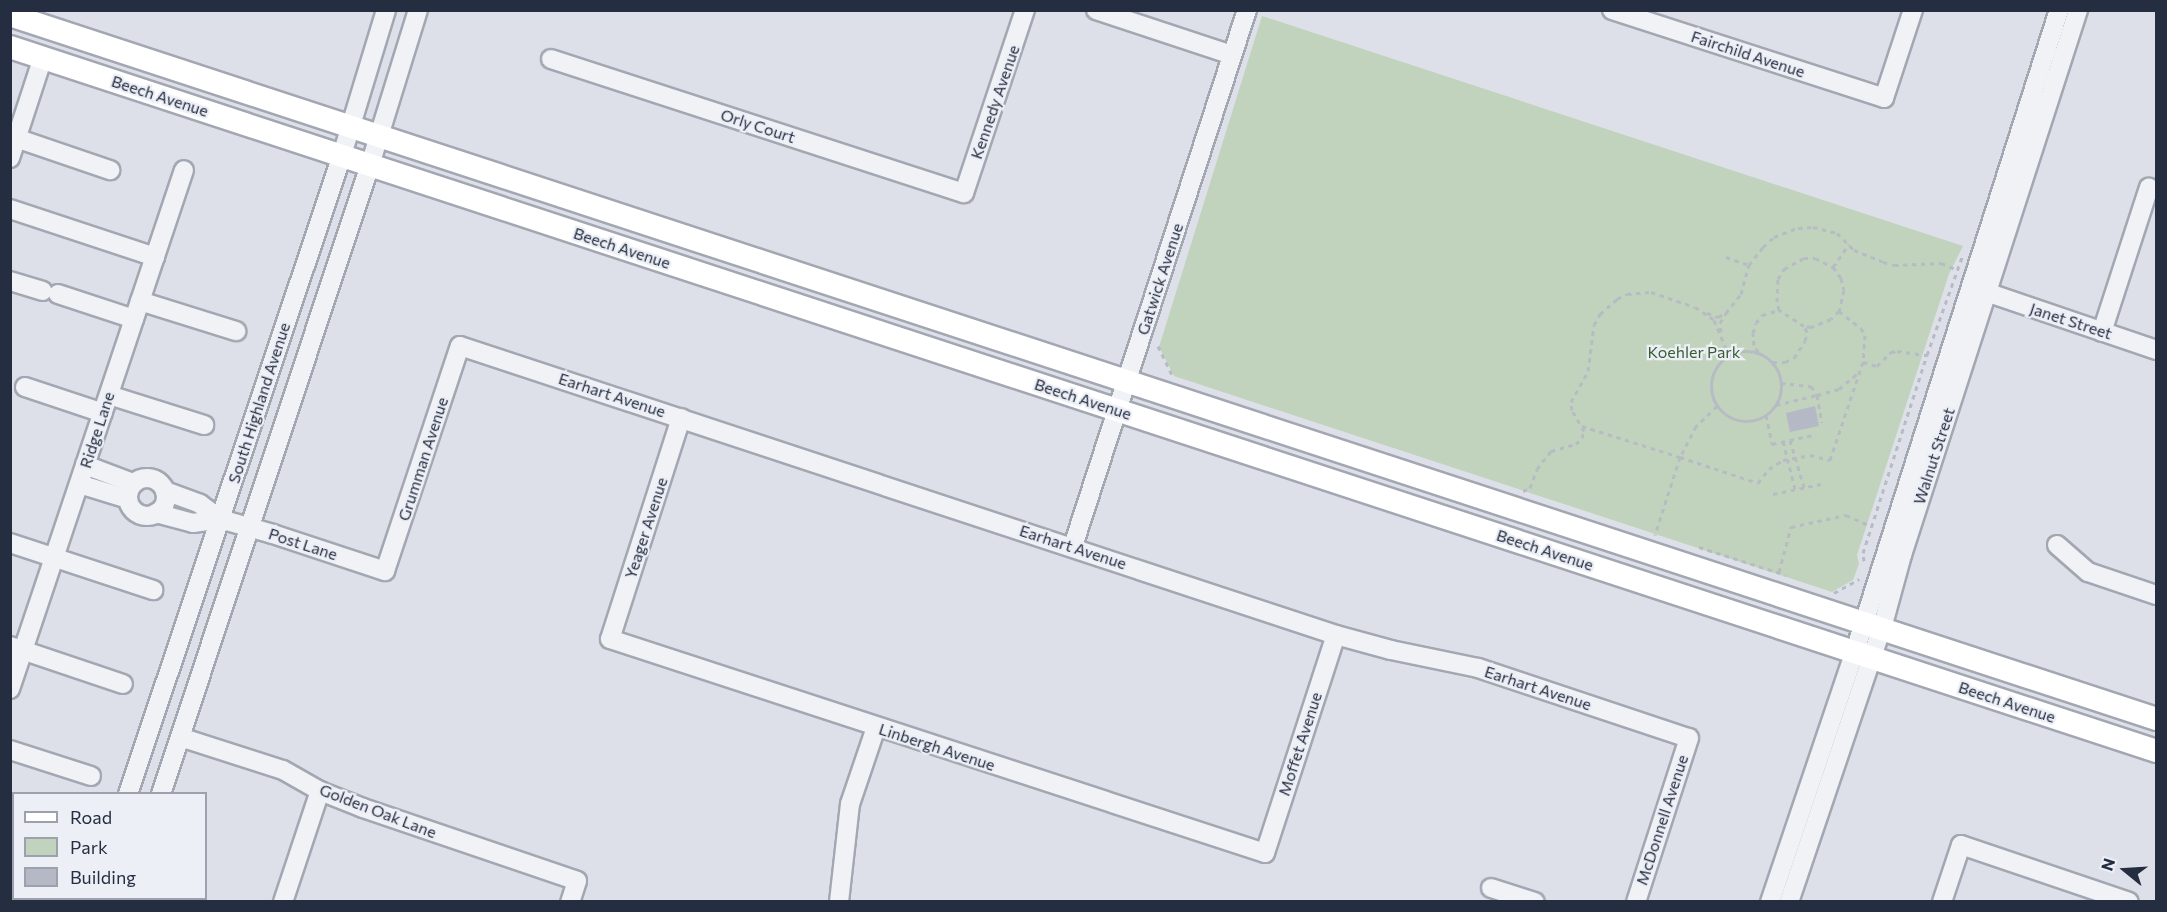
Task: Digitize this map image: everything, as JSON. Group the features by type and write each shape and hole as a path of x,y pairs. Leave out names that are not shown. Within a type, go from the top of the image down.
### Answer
{"main road":[{"name":"Beech Avenue","path":"10,15 379,134 2157,719"},
{"name":"Beech Avenue","path":"10,47 2157,752"}],"street":[{"name":"South Highland Avenue","path":"129,792 342,155 386,10"},
{"name":"South Highland Avenue","path":"162,792 370,165 418,10"},
{"name":"Kennedy Avenue","path":"964,193 1025,10"},
{"path":"1096,10 1232,55"},
{"name":"Gatwick Avenue","path":"1073,546 1246,10"},
{"name":"Fairchild Avenue","path":"1612,10 1884,98 1913,10"},
{"name":"Walnut Street","path":"1789,902 2059,10"},
{"name":"Walnut Street","path":"1872,625 1902,555 2078,10"},
{"path":"10,158 14,137 43,57"},
{"name":"Orly Court","path":"551,59 964,193"},
{"path":"14,137 110,170"},
{"name":"Ridge Lane","path":"10,689 17,649 55,557 184,170"},
{"path":"2102,332 2149,187"},
{"path":"10,209 155,257"},
{"path":"10,280 134,319"},
{"name":"Janet Street","path":"1986,292 2157,350"},
{"path":"140,301 236,331"},
{"name":"Earhart Avenue","path":"460,346 1073,546 1336,635 1391,650 1478,668 1689,738"},
{"name":"Grumman Avenue","path":"386,571 460,346"},
{"path":"25,387 103,413"},
{"path":"109,395 204,425"},
{"name":"Yeager Avenue","path":"610,639 681,418"},
{"path":"85,465 130,491 138,514 156,513 193,523 220,519"},
{"path":"130,491 145,477 162,485 165,491 165,504 156,513"},
{"path":"79,484 130,491"},
{"path":"165,491 200,504 220,519"},
{"name":"Post Lane","path":"220,519 386,571"},
{"path":"10,543 153,590"},
{"path":"2057,545 2088,572 2157,595"},
{"name":"Moffet Avenue","path":"1264,853 1336,635"},
{"name":"Linbergh Avenue","path":"610,639 1264,853"},
{"path":"17,649 123,684"},
{"name":"Walnut Street","path":"1770,902 1863,654"},
{"path":"838,902 850,804 876,727"},
{"name":"Golden Oak Lane","path":"180,737 283,770 363,808 577,881 570,902"},
{"name":"McDonnell Avenue","path":"1636,902 1689,738"},
{"path":"10,750 91,776"},
{"path":"283,902 321,790"},
{"path":"1942,902 1961,845 2129,902"},
{"path":"1491,888 1535,902"}],"path":[{"path":"1721,333 1720,323 1741,294 1749,265 1774,237 1798,228 1837,233 1865,256 1894,265 1941,263 1955,269"},
{"path":"1833,267 1849,244"},
{"path":"1833,594 1859,579 1865,562 1863,553 1955,269 1963,255"},
{"path":"1726,257 1749,265"},
{"path":"1779,310 1776,290 1778,279 1784,269 1804,258 1815,258 1833,267 1841,278 1844,290 1839,311 1821,324 1804,326"},
{"path":"1726,313 1718,316 1706,313 1651,292 1627,294 1608,306 1594,325 1588,371 1571,402 1576,419 1582,426 1758,483 1769,469 1787,459 1810,455 1830,460 1863,362 1865,335 1861,328 1839,311"},
{"path":"1759,354 1754,345 1753,333 1762,315 1779,310 1804,326 1807,332 1794,358 1785,362 1773,362 1759,354 1740,351 1729,356 1713,373 1711,385 1718,406 1736,420 1747,421 1766,415 1776,405 1816,395 1846,384 1861,368"},
{"path":"1706,313 1714,320 1721,333 1729,356"},
{"path":"1161,337 1157,348 1173,377 1183,381"},
{"path":"1863,362 1877,366 1891,352 1897,351 1927,355"},
{"path":"1773,362 1781,383 1776,405"},
{"path":"1781,383 1811,386 1816,395 1822,423"},
{"path":"1655,536 1680,457 1696,426 1718,406"},
{"path":"1766,415 1772,444 1813,435"},
{"path":"1526,491 1541,461 1551,451 1576,444 1582,438 1582,426"},
{"path":"1790,440 1797,456 1804,487"},
{"path":"1783,441 1794,489"},
{"path":"1773,494 1821,484"},
{"path":"1521,491 1534,494"},
{"path":"1779,572 1791,527 1846,515 1872,526"},
{"path":"1644,532 1666,539"},
{"path":"1694,546 1787,576"}],"green space":[{"name":"Koehler Park","path":"1262,16 1963,246 1949,274 1857,555 1859,564 1853,580 1832,592 1174,376 1159,347"}],"building":[{"path":"1815,406 1819,426 1790,432 1786,413"}]}
